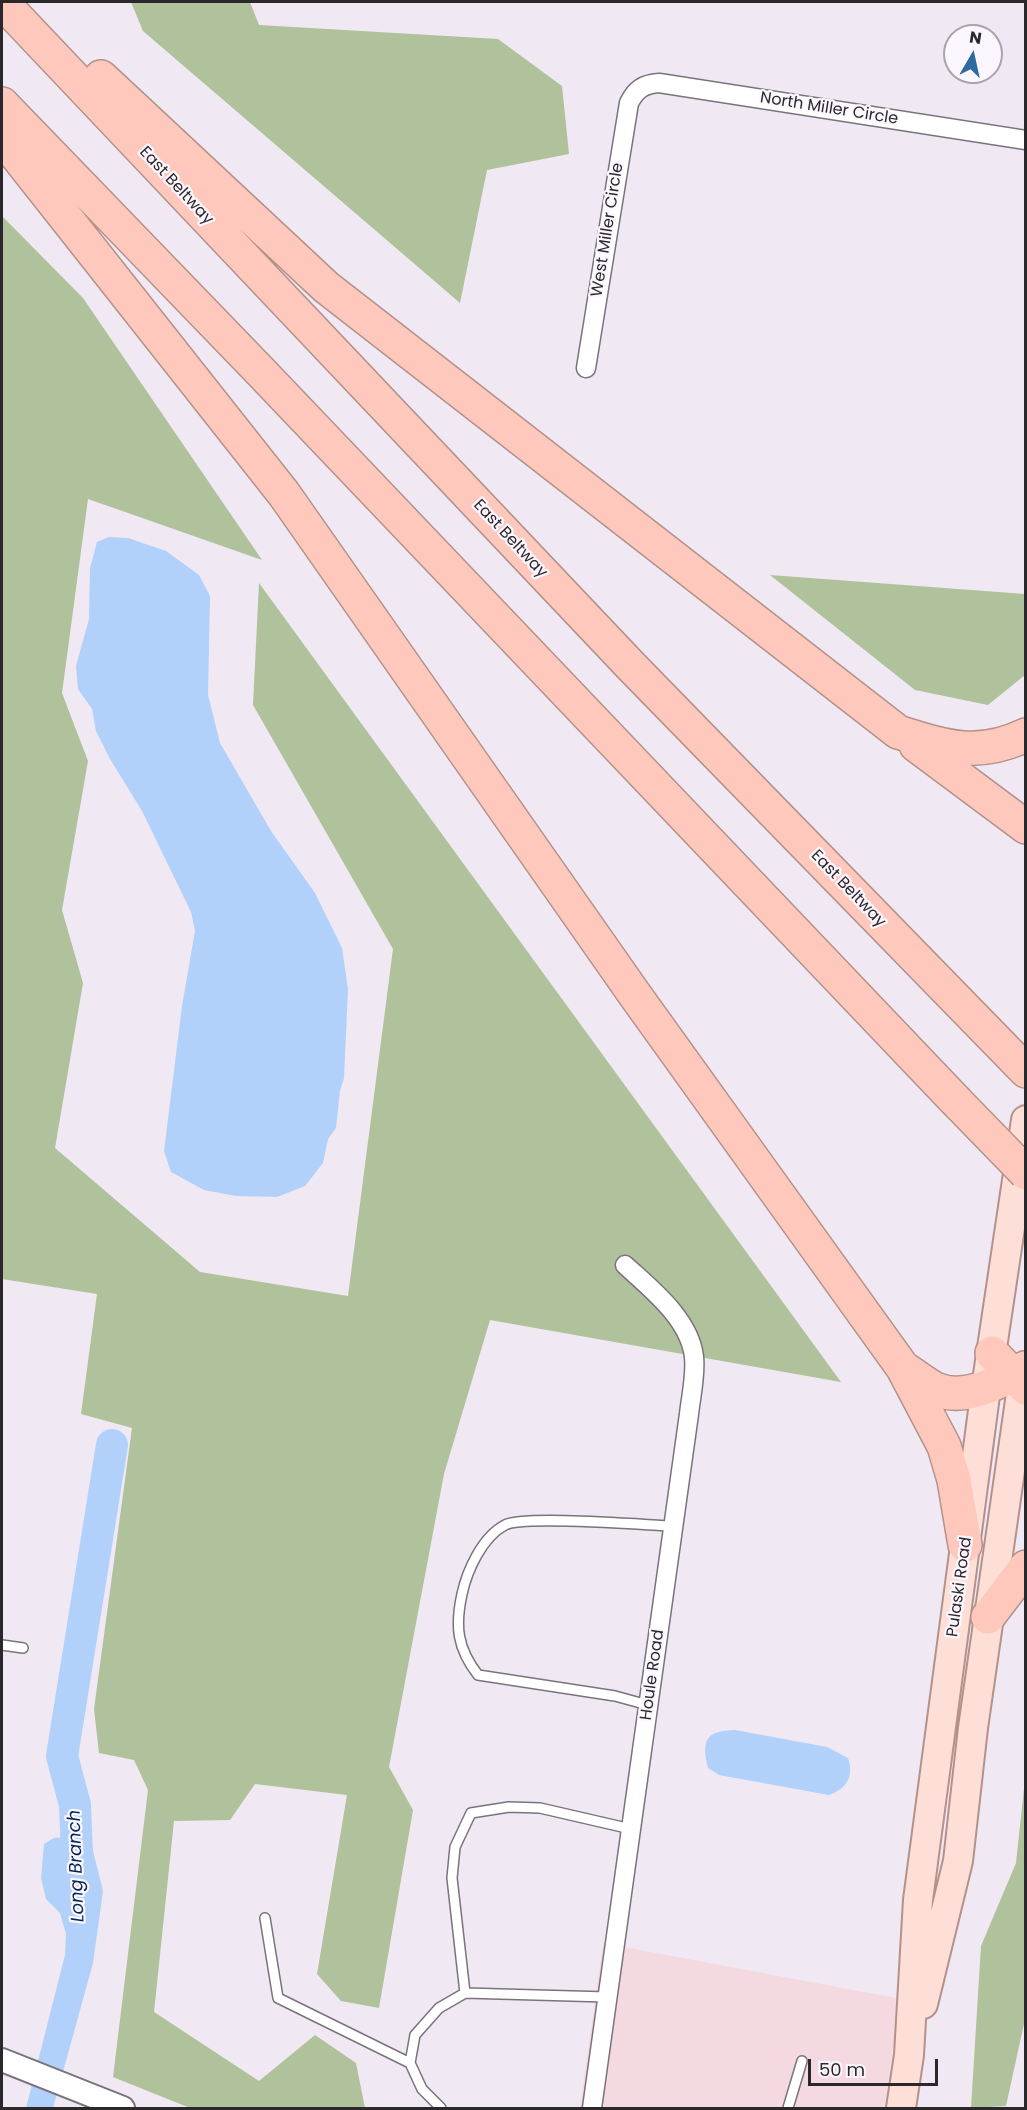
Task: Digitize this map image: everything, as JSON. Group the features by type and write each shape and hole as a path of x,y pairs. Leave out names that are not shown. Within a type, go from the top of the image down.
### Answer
{"highway":[{"name":"East Beltway","path":"2,2 631,666 1026,1071"},
{"path":"21,2 326,287 898,732 1026,827"},
{"path":"2,104 1026,1173"},
{"path":"2,137 284,494 635,995 903,1368 944,1446 954,1480 965,1545"},
{"path":"898,732 962,750 997,746 1026,735"},
{"path":"903,1368 936,1389 955,1392 1013,1374"},
{"path":"988,1617 1026,1567"}],"main road":[{"name":"Pulaski Road","path":"909,2055 936,1960 958,1861 988,1617 1013,1374 1026,1120"},
{"name":"Pulaski Road","path":"901,2109 909,2055 918,1900 965,1545 1013,1374"}],"street":[{"name":"North Miller Circle","path":"635,92 647,84 659,83 1026,140"},
{"name":"West Miller Circle","path":"586,368 629,103 635,92"},
{"name":"Houle Road","path":"592,2109 674,1526 694,1358 690,1342 672,1311 625,1265"},
{"path":"2,2060 123,2109"}],"lane":[{"path":"648,1705 615,1696 478,1675 466,1660 456,1620 466,1576 485,1544 505,1525 541,1520 674,1526"},
{"path":"2,1645 23,1648"},
{"path":"465,1993 452,1878 455,1847 471,1813 509,1807 540,1808 631,1829"},
{"path":"265,1918 278,1998 410,2063"},
{"path":"441,2109 422,2089 410,2063 415,2035 439,2008 465,1993 607,1997"},
{"path":"788,2109 802,2061"}],"shaded area":[{"path":"603,1943 896,1998 895,2036 884,2108 580,2108"}],"green space":[{"path":"131,2 250,2 259,25 498,39 562,86 569,154 487,170 460,303 143,31"},
{"path":"2,216 83,298 262,560 88,499 62,693 88,761 62,910 83,983 55,1148 200,1272 348,1296 393,949 253,705 259,583 841,1382 490,1320 444,1474 389,1767 413,1810 379,2008 341,2001 317,1974 347,1795 255,1784 230,1820 174,1821 154,2012 259,2081 315,2035 356,2063 365,2108 190,2108 113,2077 148,1790 134,1760 99,1753 94,1709 132,1428 81,1414 97,1294 2,1279"},
{"path":"770,575 1025,594 1025,675 988,705 915,690"},
{"path":"1025,1779 1025,2019 1006,2106 971,2108 981,1946 1016,1863"}],"water":[{"path":"109,537 128,538 166,551 199,575 210,596 208,695 220,743 271,831 315,893 342,948 348,989 344,1078 340,1091 336,1128 328,1139 323,1163 305,1186 277,1197 236,1196 204,1190 171,1172 164,1151 182,1006 195,931 191,912 142,811 110,759 96,731 92,709 78,689 76,666 89,619 90,568 97,542"},
{"path":"735,1730 827,1747 848,1758 850,1771 848,1781 829,1795 719,1775 708,1768 706,1744 712,1735 718,1732"},
{"path":"89,1835 103,1891 93,1963 53,2108 26,2108 65,1955 66,1934 60,1913 46,1899 41,1878 44,1844 54,1838"}],"waterway":[{"name":"Long Branch","path":"78,1880 75,1805 62,1756 112,1445"}]}
